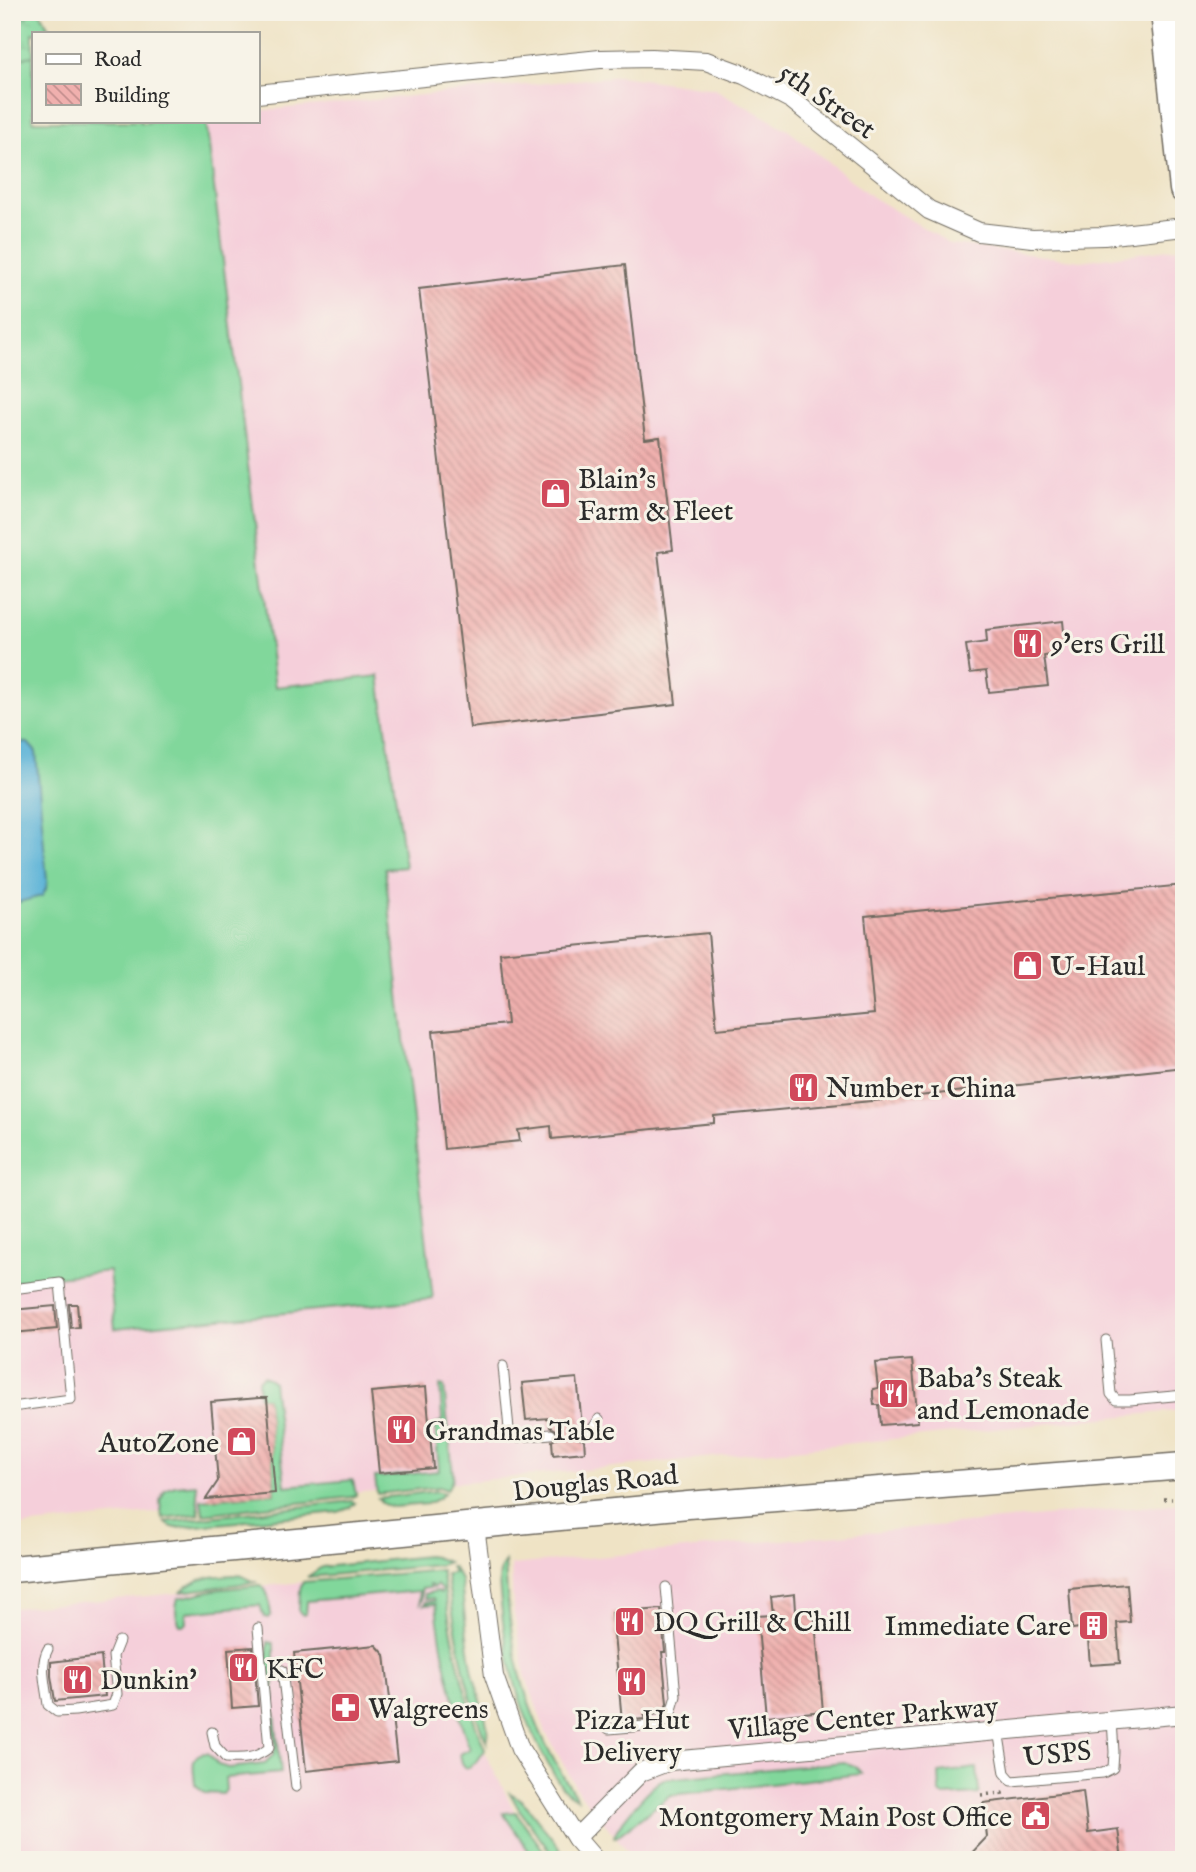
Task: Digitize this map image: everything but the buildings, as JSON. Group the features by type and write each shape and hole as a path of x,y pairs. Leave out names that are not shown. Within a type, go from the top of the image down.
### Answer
{"main road":[{"path":"1165,12 1184,189"}],"street":[{"name":"5th Street","path":"259,94 600,58 706,61 744,75 792,100 929,210 979,232 1032,238 1104,236 1184,227"},
{"name":"Douglas Road","path":"12,1569 688,1505 1184,1466"},
{"path":"475,1526 494,1676 520,1749 576,1838 596,1860"},
{"name":"Village Center Parkway","path":"576,1838 641,1772 670,1762 1184,1714"}],"lane":[{"path":"12,1289 60,1283 71,1399 12,1407"},
{"path":"1106,1340 1111,1394 1116,1400 1184,1395"},
{"path":"503,1366 509,1429 518,1437 551,1434"},
{"path":"583,1432 591,1431 599,1419"},
{"path":"609,1729 656,1725 669,1720 676,1696 666,1587"},
{"path":"212,1732 215,1746 226,1759 259,1756 269,1748 258,1628"},
{"path":"48,1649 43,1666 48,1705 57,1712 75,1711 113,1705 117,1695 113,1656 120,1641"},
{"path":"282,1670 296,1787"},
{"name":"USPS","path":"998,1730 1005,1773 1012,1781 1103,1773 1112,1768 1112,1720"}],"path":[{"path":"1164,1499 1172,1499"},
{"path":"981,1795 1003,1793 1003,1798"}],"shaded area":[{"path":"619,76 715,89 788,130 872,197 951,244 1081,261 1177,248 1184,342 1184,1410 12,1527 12,1282 109,1271 116,1329 433,1299 385,869 405,867 379,676 275,688 206,122 259,122 259,111"},
{"path":"1184,1503 1184,1860 635,1860 578,1791 546,1733 525,1675 513,1609 511,1565"},
{"path":"440,1570 456,1666 482,1747 513,1808 548,1860 12,1860 12,1608"}],"green space":[{"path":"12,12 40,12 51,32 32,32 32,122 206,122 275,687 379,676 405,867 385,869 433,1299 115,1329 109,1271 12,1282"},
{"path":"29,12 40,12 47,25 47,32 32,32 32,56 12,60 12,14 27,17"},
{"path":"263,1376 273,1382 285,1486 353,1480 356,1495 203,1514 201,1500 275,1493 267,1398 259,1398 258,1380"},
{"path":"440,1386 444,1387 453,1474 447,1490 439,1487 377,1494 375,1477 439,1471 435,1424 442,1419"},
{"path":"196,1484 199,1514 162,1518 160,1501 165,1490"},
{"path":"437,1491 444,1493 427,1504 393,1507 383,1504 378,1498"},
{"path":"352,1501 355,1503 350,1508 338,1512 176,1528 165,1522"},
{"path":"427,1556 448,1562 440,1565 307,1577 322,1567"},
{"path":"505,1562 511,1626 523,1686 545,1742 577,1798 565,1790 541,1752 517,1690 503,1625 500,1593 500,1576"},
{"path":"450,1567 453,1567 461,1580 469,1650 485,1716 487,1743 472,1702 462,1660 446,1574 454,1573"},
{"path":"441,1570 463,1684 485,1750 469,1768 462,1763 460,1754 470,1749 448,1678 436,1604 424,1605 426,1602 435,1601 434,1598 426,1599 425,1594 436,1591 441,1593 442,1590 436,1585 433,1588 429,1585 430,1588 421,1589 420,1603 419,1591 307,1601 306,1614 299,1612 303,1582"},
{"path":"240,1575 255,1582 181,1592 201,1580"},
{"path":"261,1585 269,1599 271,1615 268,1618 264,1617 260,1605 186,1612 187,1622 180,1625 176,1611 178,1598 214,1590"},
{"path":"268,1642 274,1646 274,1705 281,1773 225,1778 226,1790 223,1794 204,1793 195,1784 193,1768 197,1755 208,1753 218,1765 229,1768 264,1764 274,1754"},
{"path":"844,1762 855,1766 862,1774 671,1795 614,1837 621,1823 636,1805 664,1779"},
{"path":"977,1768 979,1794 943,1796 940,1793 939,1773"},
{"path":"510,1793 527,1806 569,1860 556,1860"},
{"path":"516,1812 550,1860 535,1860 503,1813"}],"water":[{"path":"12,742 28,743 36,752 47,881 42,896 12,904"}],"place":[{"name":"Blain's Farm & Fleet","path":"555,494"},
{"name":"9'ers Grill","path":"1028,643"},
{"name":"U-Haul","path":"1027,965"},
{"name":"Number 1 China","path":"803,1087"},
{"name":"Baba's Steak and Lemonade","path":"894,1393"},
{"name":"Grandmas Table","path":"402,1430"},
{"name":"AutoZone","path":"242,1442"},
{"name":"DQ Grill & Chill","path":"630,1621"},
{"name":"Immediate Care","path":"1094,1625"},
{"name":"KFC","path":"243,1668"},
{"name":"Dunkin'","path":"77,1679"},
{"name":"Pizza Hut Delivery","path":"632,1682"},
{"name":"Walgreens","path":"345,1708"},
{"name":"Montgomery Main Post Office","path":"1035,1816"}]}
